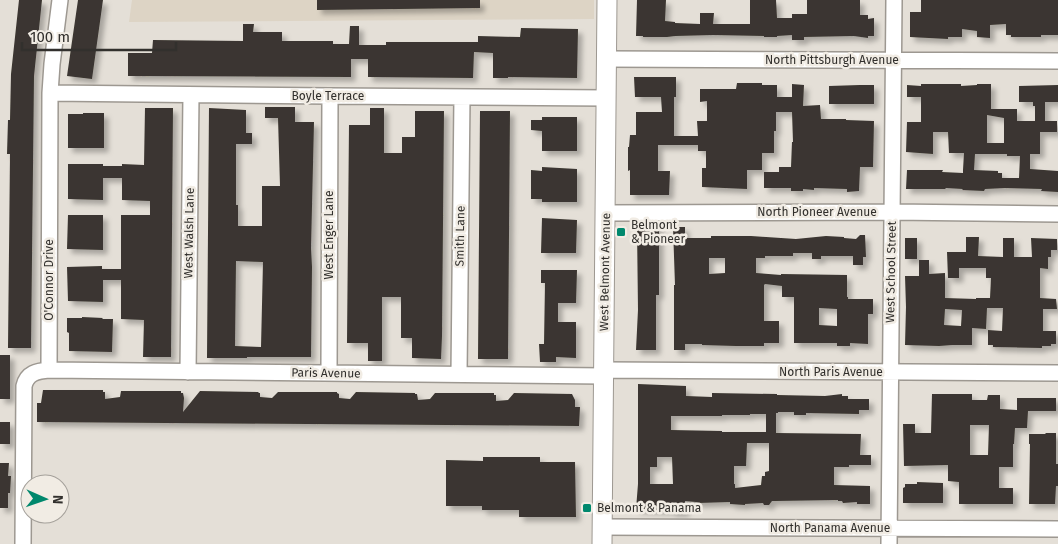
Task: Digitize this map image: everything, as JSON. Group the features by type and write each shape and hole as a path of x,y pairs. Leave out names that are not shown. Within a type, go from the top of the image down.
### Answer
{"main road":[{"name":"West Belmont Avenue","path":"602,535 607,0"}],"street":[{"name":"O'Connor Drive","path":"49,370 50,93 60,0"},
{"name":"West School Street","path":"889,544 894,0"},
{"name":"North Pittsburgh Avenue","path":"606,59 1058,61"},
{"name":"Boyle Terrace","path":"50,93 606,98"},
{"name":"West Walsh Lane","path":"188,372 191,95"},
{"name":"West Enger Lane","path":"328,373 330,96"},
{"name":"Smith Lane","path":"458,374 462,97"},
{"name":"North Pioneer Avenue","path":"605,213 892,212 1058,214"},
{"name":"Paris Avenue","path":"49,370 458,374 604,373"},
{"path":"23,544 24,386 26,380 32,374 49,370"},
{"name":"North Paris Avenue","path":"604,373 1058,373"},
{"name":"North Panama Avenue","path":"602,535 889,528 1058,529"}],"shaded area":[{"path":"132,0 594,0 594,19 129,22"}],"building":[{"path":"19,0 42,0 34,76 31,348 8,348 10,154 7,154 8,120 10,120 11,74"},
{"path":"78,0 103,0 92,79 67,76"},
{"path":"317,0 480,0 480,8 317,10"},
{"path":"637,0 666,0 665,21 700,24 700,13 714,13 713,24 750,24 750,0 776,0 777,18 792,18 792,14 807,14 807,0 860,0 860,15 868,15 868,19 874,18 874,36 868,36 868,38 854,36 804,37 804,40 792,40 792,35 777,37 713,35 636,36"},
{"path":"921,0 1058,0 1058,35 1011,37 1011,35 1006,35 1006,24 990,25 990,38 977,37 977,31 962,29 962,37 948,37 948,39 910,37 910,12 921,12"},
{"path":"243,24 254,24 253,32 282,32 282,41 333,41 333,44 349,44 350,26 359,26 359,45 386,45 386,42 478,42 478,36 520,37 521,28 578,29 577,78 493,78 493,53 474,52 473,78 368,77 368,59 351,59 351,77 128,76 128,53 152,53 153,40 243,41"},
{"path":"634,77 676,77 674,136 698,136 697,121 707,121 707,101 700,102 700,89 736,89 737,83 762,83 762,85 777,85 777,97 792,97 792,84 804,85 803,106 820,105 821,119 874,121 873,167 860,167 859,191 847,192 847,189 814,188 814,190 791,191 791,188 764,188 764,172 779,172 779,167 791,167 793,142 792,112 776,112 774,153 762,153 762,170 747,170 747,189 702,187 702,168 706,168 706,151 698,151 698,145 658,145 658,171 670,171 669,195 630,195 628,147 630,135 636,135 636,112 662,112 661,97 635,97"},
{"path":"921,84 961,84 961,86 991,84 991,109 1017,109 1017,121 1035,121 1035,106 1033,106 1033,102 1019,102 1019,86 1058,85 1058,102 1045,102 1045,121 1057,121 1057,132 1040,132 1040,154 1030,154 1030,169 1058,171 1058,192 1041,191 1042,189 1005,188 985,189 984,191 946,188 906,189 907,170 943,170 942,172 963,173 964,153 949,153 948,132 933,132 933,154 906,152 907,122 921,122 921,97 907,97 907,85 921,86","holes":["987,115 1004,118 1004,143 987,143","975,154 1020,156 1019,178 1002,178 1002,173 998,173 998,171 974,170"]},
{"path":"874,85 874,104 829,104 829,86"},
{"path":"265,107 295,107 295,122 314,122 311,357 207,358 209,108 246,110 246,133 252,133 252,144 236,144 238,226 262,226 262,186 280,186 278,118 265,118","holes":["236,261 263,262 261,347 235,346"]},
{"path":"145,108 173,108 171,357 143,357 144,320 121,319 121,280 103,280 103,302 68,301 67,267 102,266 102,269 121,269 121,215 150,215 150,201 122,200 122,178 103,178 103,200 68,199 68,164 103,164 103,166 122,166 122,164 144,165"},
{"path":"370,108 384,108 384,153 402,153 402,137 415,137 415,111 444,111 441,359 412,358 412,338 401,338 401,297 382,297 382,361 368,361 368,343 347,343 349,125 370,125"},
{"path":"480,111 510,111 508,359 478,359"},
{"path":"104,113 104,148 68,148 68,114"},
{"path":"542,117 577,117 577,151 542,151 542,131 531,130 531,120 542,120"},
{"path":"542,167 577,169 577,202 542,202 542,199 531,199 531,170 542,171"},
{"path":"68,215 103,215 103,250 67,249"},
{"path":"542,218 577,220 576,253 541,253"},
{"path":"659,226 659,295 656,295 656,350 636,350 638,310 637,227"},
{"path":"673,227 685,227 685,238 751,236 796,239 826,236 856,239 860,235 865,235 866,257 863,257 863,265 853,265 853,256 821,256 821,259 812,259 812,253 793,253 793,256 765,256 765,258 756,258 756,273 847,275 848,299 873,299 873,314 868,314 868,344 850,343 850,346 837,346 837,343 794,343 794,297 782,297 782,286 765,284 764,321 779,321 779,343 764,343 764,346 685,344 685,350 674,350 675,285","holes":["709,258 725,258 725,273 709,274","819,308 837,309 837,326 819,325"]},
{"path":"966,237 979,237 978,256 1003,257 1003,238 1014,238 1014,257 1032,257 1031,238 1057,239 1057,250 1051,250 1051,257 1048,257 1048,269 1040,268 1040,298 1056,299 1057,309 1043,309 1043,331 1056,331 1056,344 1042,346 1042,348 993,347 993,345 988,345 988,330 1002,331 1003,308 987,308 986,329 972,328 972,345 905,345 905,276 919,276 919,260 929,260 929,274 945,273 945,298 990,298 991,278 986,278 986,268 959,268 959,278 948,278 947,252 966,252","holes":["945,309 962,310 961,326 944,325"]},
{"path":"905,238 917,238 917,259 905,259"},
{"path":"541,270 577,270 576,303 558,303 558,322 576,322 576,358 556,357 556,362 540,362 539,344 544,344 545,283 541,283"},
{"path":"67,318 113,319 112,352 69,351"},
{"path":"0,355 10,355 10,399 0,399"},
{"path":"638,384 686,386 686,396 712,397 712,393 825,396 842,394 842,396 848,396 848,399 869,399 869,410 859,410 859,414 806,413 806,415 794,415 794,412 778,412 776,413 776,433 861,434 860,455 871,455 871,465 834,467 834,485 870,486 870,504 857,504 857,502 843,503 838,500 772,501 769,505 764,505 763,503 745,505 730,504 730,502 698,503 685,501 685,512 636,509 638,484","holes":["766,414 766,432 671,430 671,416","747,443 769,443 769,471 765,472 765,476 762,476 761,485 735,488 734,466 746,466","657,457 672,457 673,484 650,484 650,467 657,467"]},
{"path":"43,390 103,390 105,392 105,399 120,397 121,391 181,391 184,398 183,412 200,391 258,392 260,397 272,398 278,392 337,392 339,398 350,399 356,392 415,393 418,400 430,399 435,393 494,393 496,401 508,400 514,393 572,394 575,400 575,407 580,407 579,426 37,422 37,403 41,403"},
{"path":"932,394 972,394 972,400 987,400 988,395 1000,395 1000,409 1017,410 1017,398 1056,398 1056,411 1028,411 1027,428 1015,428 1013,467 999,467 999,488 1013,488 1013,504 959,504 959,482 948,481 948,465 904,466 903,424 915,424 915,433 931,433","holes":["970,425 989,425 988,455 970,455"]},
{"path":"0,422 10,422 10,444 0,444"},
{"path":"1056,433 1058,486 1056,486 1055,504 1029,504 1029,434"},
{"path":"483,457 540,457 540,462 575,462 576,517 519,517 519,510 482,510 482,506 446,506 446,460 483,461"},
{"path":"0,463 9,463 8,476 11,476 8,508 0,508"},
{"path":"917,482 943,483 943,503 903,503 903,488 905,484 917,484"}],"place":[{"name":"Belmont & Pioneer","path":"621,232"},
{"name":"Belmont & Panama","path":"587,508"}]}
